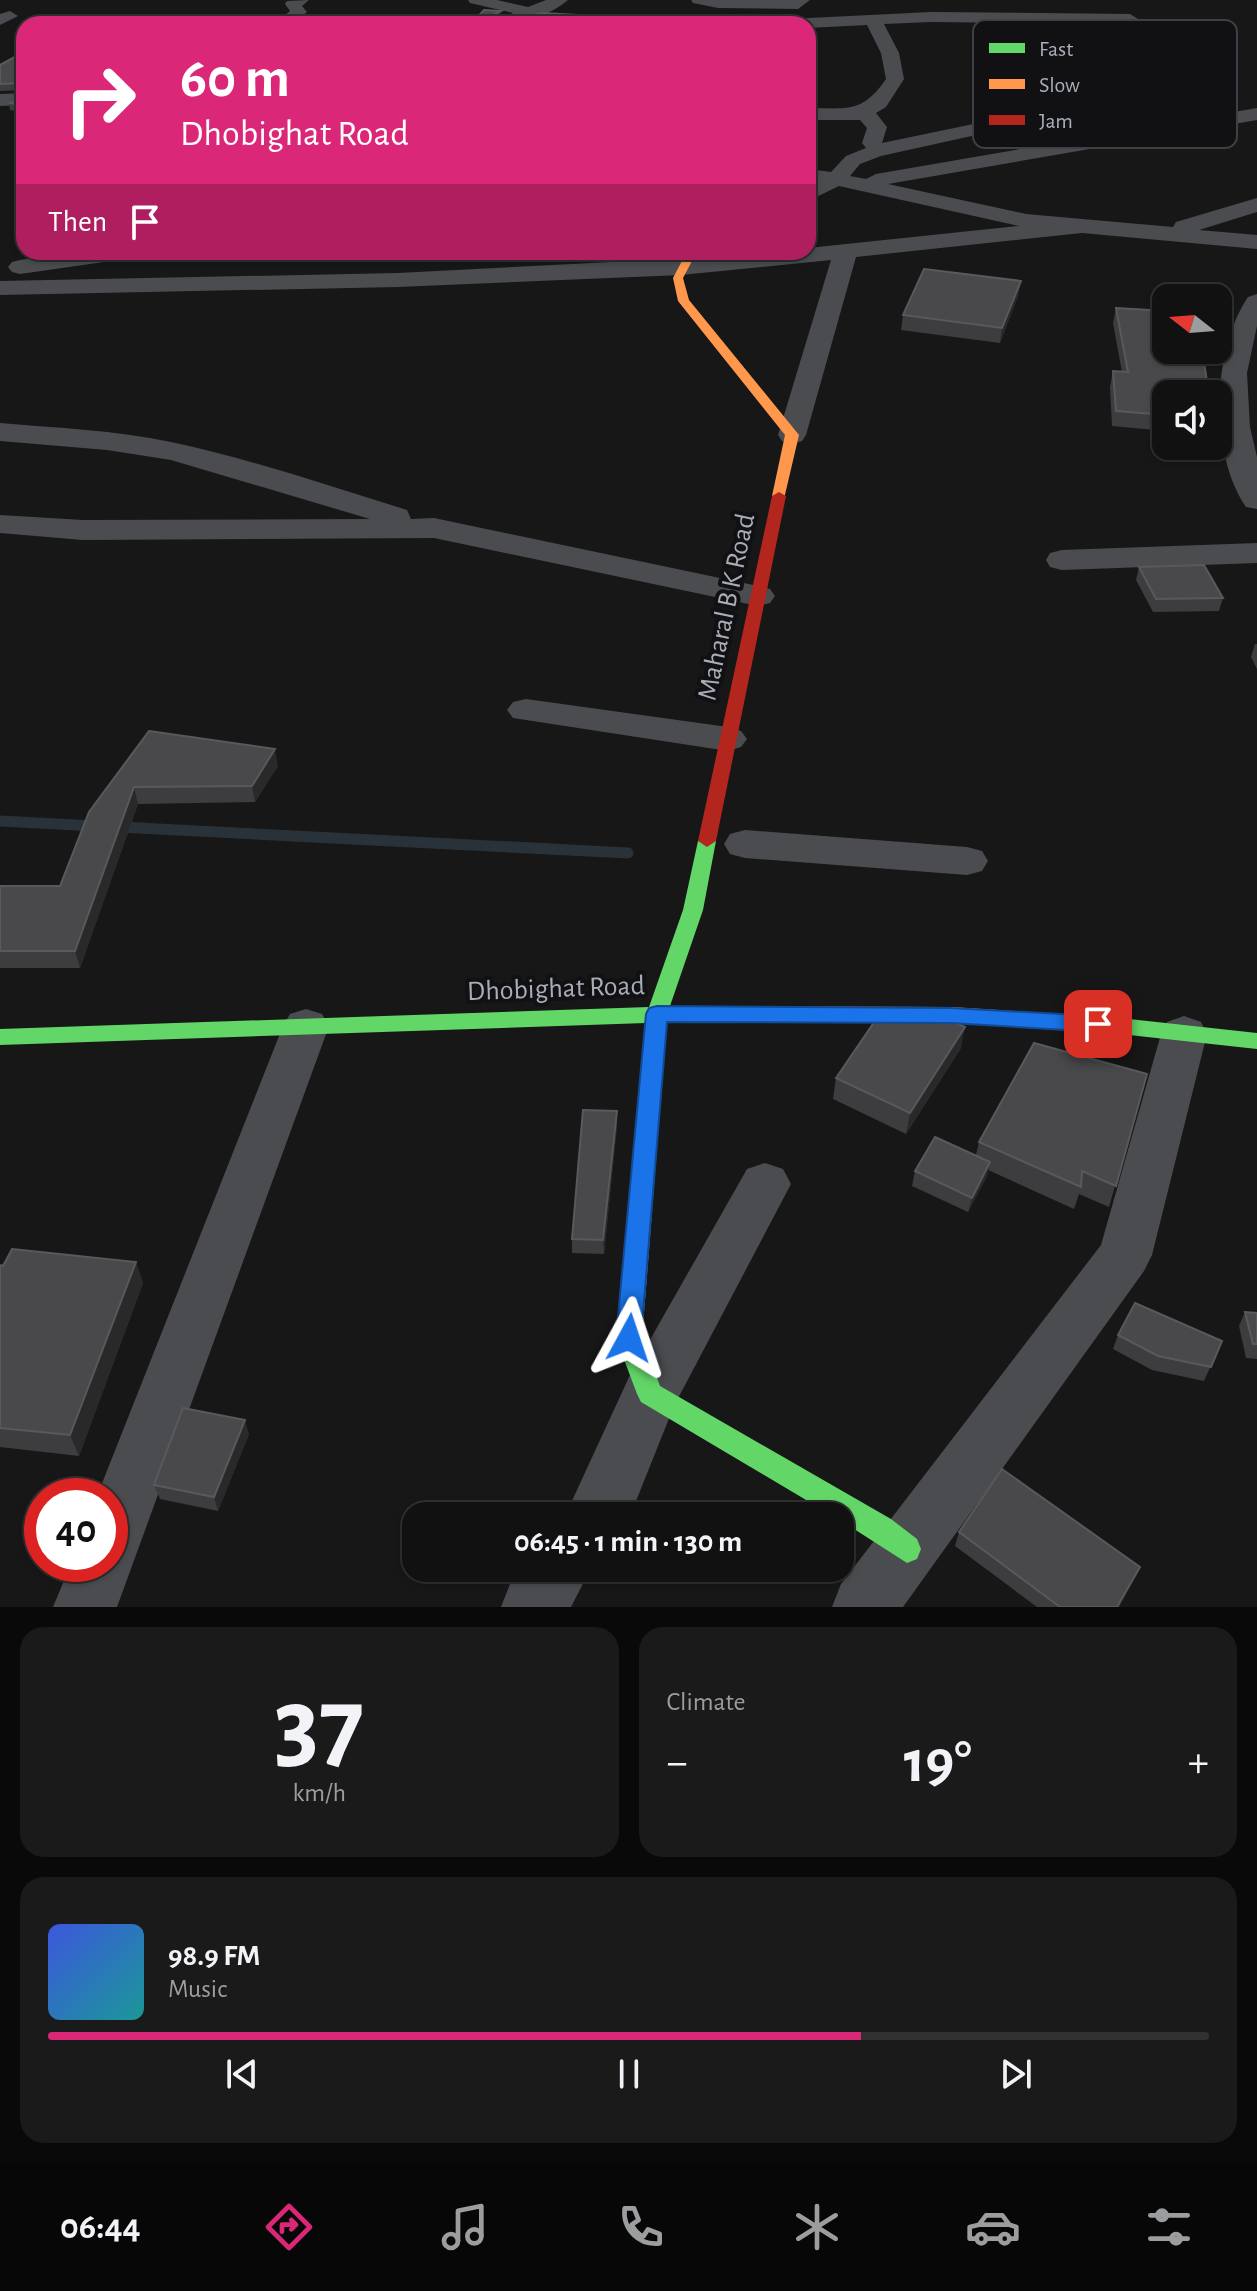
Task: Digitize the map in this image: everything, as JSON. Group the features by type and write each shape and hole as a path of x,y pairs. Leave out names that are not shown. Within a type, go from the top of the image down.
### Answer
{"street":[{"path":"293,16 299,12 293,4 301,0"},
{"path":"476,0 532,13"},
{"path":"524,16 560,0"},
{"path":"699,0 798,4 802,0"},
{"path":"839,4 864,21 890,53 895,79 879,103 865,110 865,114"},
{"path":"816,23 864,21 928,9 1128,20"},
{"path":"816,114 865,114 877,127 872,143"},
{"path":"1237,117 1257,114"},
{"path":"821,178 875,151 973,130"},
{"path":"821,178 1025,148"},
{"path":"821,178 1026,221 1257,242"},
{"path":"1166,232 1257,205"},
{"path":"816,254 1078,227"},
{"path":"792,435 845,253"},
{"path":"0,269 66,260"},
{"path":"563,260 595,273"},
{"path":"0,288 595,273 676,260"},
{"path":"687,260 678,278 684,301 792,435"},
{"path":"1257,302 1247,315 1233,390 1243,471 1257,500"},
{"path":"0,432 105,441 169,451 226,465 434,528 758,596"},
{"name":"Maharal B K Road","path":"650,1394 629,1338 657,1014 693,910 792,435"},
{"path":"0,524 83,530 434,528"},
{"path":"1062,560 1257,553"},
{"path":"526,710 728,739"},
{"path":"745,844 967,861"},
{"name":"Dhobighat Road","path":"0,1037 657,1014 951,1015 1070,1021 1257,1040"},
{"path":"128,1496 306,1026"},
{"path":"864,1607 1125,1255 1184,1034"},
{"path":"605,1502 650,1394 765,1184"},
{"path":"650,1394 881,1529 907,1549"},
{"path":"85,1607 95,1582"},
{"path":"533,1607 550,1582"}],"building":[{"path":"484,10 501,11 491,16 478,16"},
{"path":"543,13 576,16 526,16"},
{"path":"16,56 16,83 0,84 0,65"},
{"path":"924,269 1021,281 1002,328 903,315"},
{"path":"1116,308 1152,310 1152,364 1204,364 1207,380 1152,380 1152,414 1116,411 1113,371 1128,372"},
{"path":"1204,565 1223,598 1156,599 1139,567"},
{"path":"149,731 275,749 252,786 134,787 75,951 0,951 0,886 60,886 89,812"},
{"path":"879,1015 940,1016 965,1027 910,1113 836,1078"},
{"path":"1034,1043 1147,1074 1116,1186 1082,1171 1081,1187 979,1142"},
{"path":"583,1110 617,1111 603,1240 572,1239"},
{"path":"935,1137 990,1162 972,1198 915,1171"},
{"path":"12,1249 136,1262 70,1435 0,1428 0,1265 3,1266"},
{"path":"1135,1303 1222,1341 1211,1367 1158,1356 1118,1335"},
{"path":"1245,1312 1257,1313 1257,1344 1253,1344"},
{"path":"183,1408 245,1420 214,1497 154,1485"},
{"path":"1002,1469 1140,1567 1117,1607 1060,1607 959,1532"}],"waterway":[{"path":"0,821 95,826"},
{"path":"119,827 628,853"}],"traffic: fast":[{"path":"707,841 693,910 657,1014 629,1338 650,1394 881,1529 907,1549"},
{"path":"0,1037 674,1014"},
{"path":"1120,1026 1257,1041"}],"traffic: slow":[{"path":"687,260 678,278 684,301 792,435 779,496"},
{"path":"674,1014 951,1015 1120,1026"}],"traffic: jam":[{"path":"707,841 779,496"}],"route":[{"path":"629,1338 657,1014 951,1015 1098,1024"}]}
